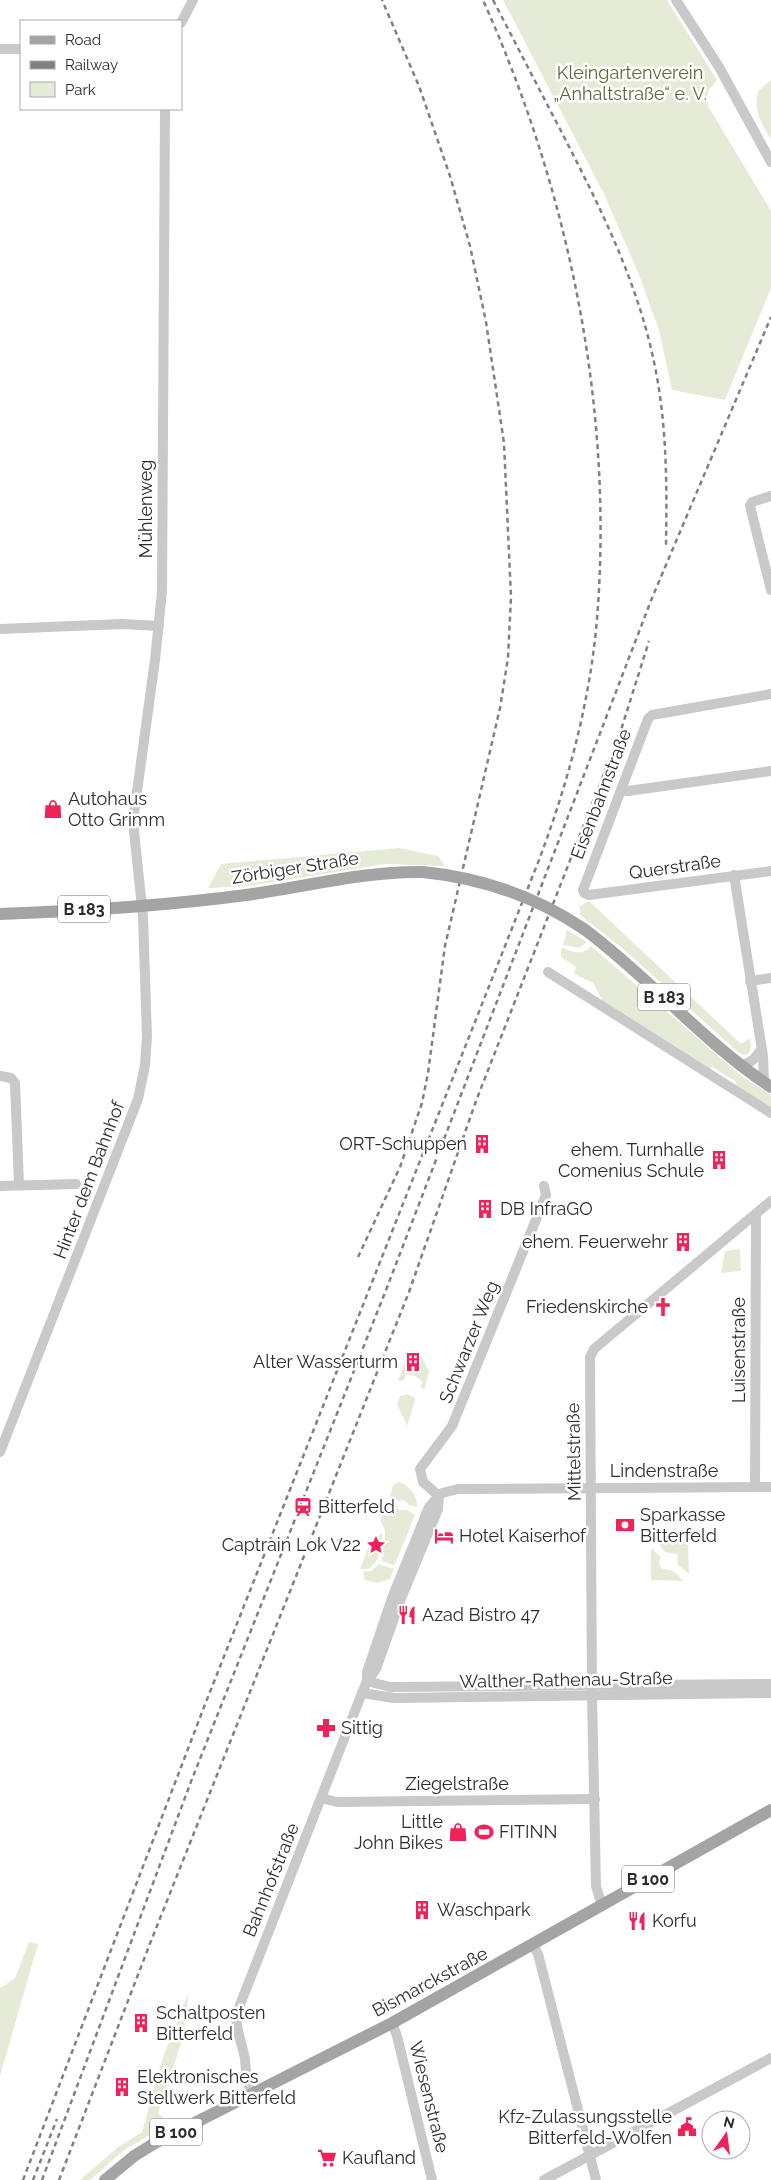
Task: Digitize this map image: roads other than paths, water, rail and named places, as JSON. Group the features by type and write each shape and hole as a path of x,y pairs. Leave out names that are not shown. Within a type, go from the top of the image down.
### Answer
{"main road":[{"name":"Zörbiger Straße","path":"0,914 142,907 248,894 391,872 423,872 474,880 508,890 541,903 584,929 742,1066"},
{"name":"B 183","path":"742,1066 767,1085"},
{"name":"Bismarckstraße","path":"105,2180 134,2156 155,2143 392,2023 771,1810"}],"street":[{"path":"182,21 193,0"},
{"path":"678,0 719,67 771,162"},
{"path":"0,49 20,48"},
{"name":"Mühlenweg","path":"142,907 133,821 159,626 162,576 165,110"},
{"path":"771,496 752,502 750,510 771,590"},
{"path":"0,629 122,624 159,626"},
{"name":"Eisenbahnstraße","path":"584,893 583,886 648,719 658,713 771,694"},
{"path":"621,790 628,791 771,771"},
{"name":"Querstraße","path":"584,893 590,895 771,871"},
{"path":"734,875 767,1085"},
{"name":"Hinter dem Bahnhof","path":"0,1452 141,1088 147,1048 142,907"},
{"path":"548,972 771,1113"},
{"path":"750,981 771,978"},
{"path":"742,1066 753,1060 761,1050"},
{"path":"0,1076 11,1078 15,1083 19,1185"},
{"path":"0,1186 76,1184"},
{"name":"Schwarzer Weg","path":"439,1496 423,1482 420,1469 452,1426 546,1194 544,1186"},
{"name":"Mittelstraße","path":"602,1906 597,1893 592,1691 590,1357 594,1349 771,1201"},
{"name":"Luisenstraße","path":"755,1487 756,1214"},
{"name":"Lindenstraße","path":"439,1496 442,1492 452,1489 771,1487"},
{"name":"Bahnhofstraße","path":"252,2094 245,2072 244,2058 236,2025 236,2015 367,1681 367,1672 407,1559 429,1507 439,1496"},
{"name":"Walther-Rathenau-Straße","path":"367,1681 390,1687 771,1693"},
{"name":"Walther-Rathenau-Straße","path":"362,1693 394,1698 771,1684"},
{"name":"Ziegelstraße","path":"321,1798 337,1802 595,1799"},
{"path":"533,1945 538,1954 596,2180"},
{"name":"Wiesenstraße","path":"392,2023 397,2036 432,2180"},
{"path":"544,2180 771,2058"}],"railway":[{"path":"358,1257 400,1167 422,1103 428,1073 445,946 500,708 508,658 511,597 504,443 486,322 470,246 450,176 419,86 382,0"},
{"path":"23,2180 204,1707 539,860 568,772 583,711 594,650 601,540 598,461 591,381 579,303 561,225 539,148 513,73 483,0"},
{"path":"493,0 603,215 638,302 654,362 662,408 666,477 666,546"},
{"path":"42,2180 192,1779 386,1290 652,598 771,317"},
{"path":"59,2180 151,1941 409,1292 476,1101 621,730 649,641"},
{"path":"33,2180 57,2119"}],"place":[{"name":"Autohaus Otto Grimm","path":"53,809"},
{"name":"ORT-Schuppen","path":"482,1144"},
{"name":"ehem. Turnhalle Comenius Schule","path":"719,1160"},
{"name":"DB InfraGO","path":"485,1209"},
{"name":"ehem. Feuerwehr","path":"683,1242"},
{"name":"Friedenskirche","path":"663,1307"},
{"name":"Alter Wasserturm","path":"413,1362"},
{"name":"Bitterfeld","path":"303,1507"},
{"name":"Sparkasse Bitterfeld","path":"625,1525"},
{"name":"Hotel Kaiserhof","path":"444,1536"},
{"name":"Captrain Lok V22","path":"376,1545"},
{"name":"Azad Bistro 47","path":"407,1615"},
{"name":"Sittig","path":"326,1728"},
{"name":"Little John Bikes","path":"458,1832"},
{"name":"FITINN","path":"484,1832"},
{"name":"Waschpark","path":"422,1910"},
{"name":"Korfu","path":"637,1921"},
{"name":"Schaltposten Bitterfeld","path":"141,2023"},
{"name":"Elektronisches Stellwerk Bitterfeld","path":"122,2087"},
{"name":"Kfz-Zulassungsstelle Bitterfeld-Wolfen","path":"687,2127"},
{"name":"Kaufland","path":"327,2158"}],"park label":[{"name":"Kleingartenverein „Anhaltstraße“ e. V.","path":"630,83"}]}
